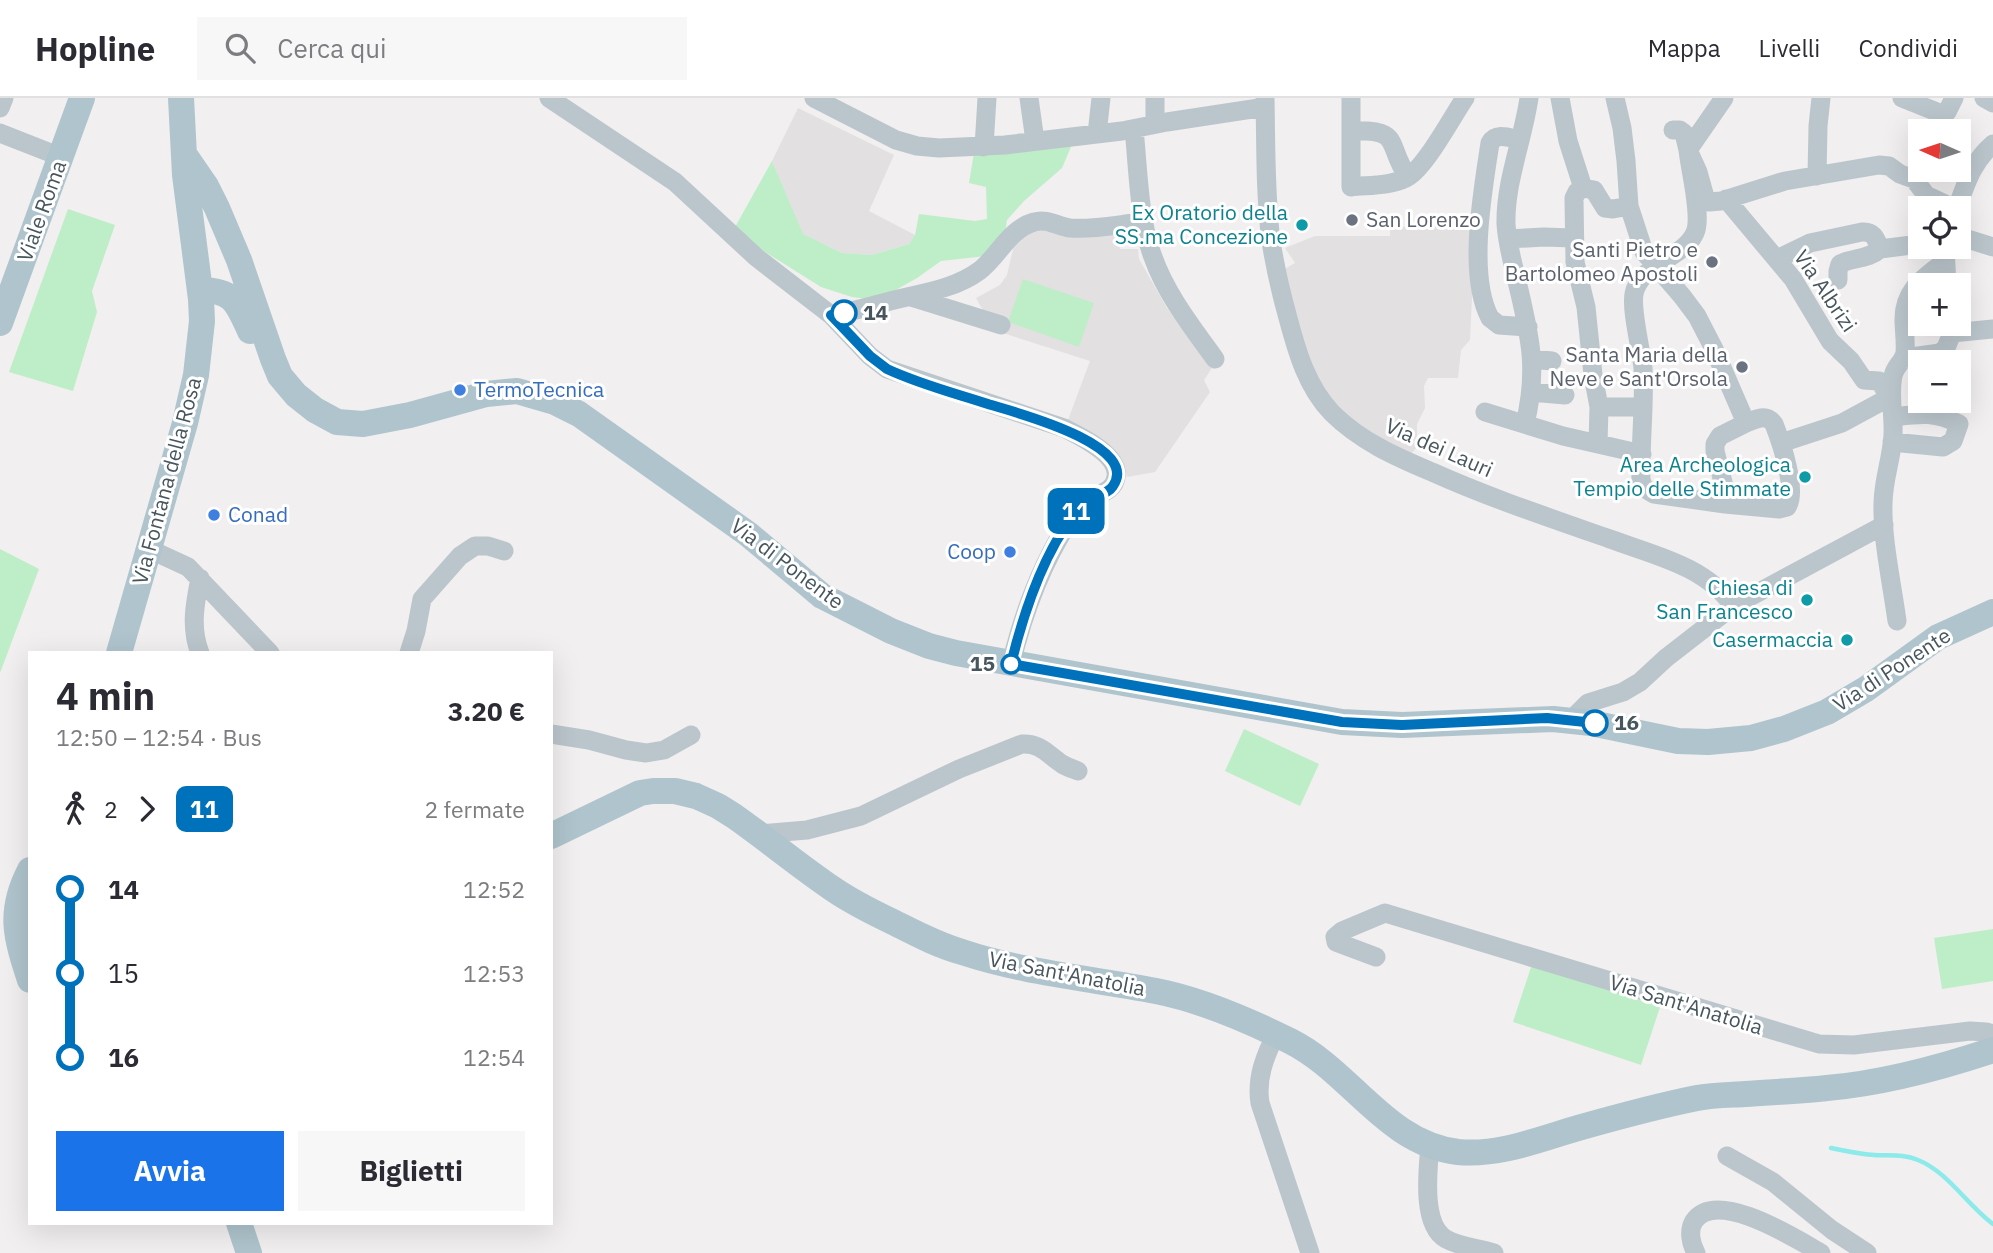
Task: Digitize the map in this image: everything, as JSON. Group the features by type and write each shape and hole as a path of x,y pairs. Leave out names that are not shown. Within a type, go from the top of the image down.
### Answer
{"main road":[{"name":"Viale Roma","path":"0,323 82,98"},
{"name":"Via Fontana della Rosa","path":"120,651 180,443 194,386 201,340 200,290 192,237 181,98"},
{"name":"Via di Ponente","path":"184,154 210,192 239,260 273,359 283,380 296,395 325,417 340,423 363,424 502,391 529,393 555,402 579,414 748,534 815,590 891,631 929,646 1011,664 1342,722 1402,725 1526,719 1571,720 1689,741 1729,740 1767,734 1806,721 1836,707 1938,637 1993,612"},
{"path":"192,237 219,246 239,260"},
{"name":"Via di Ponente","path":"200,290 216,291 235,301 257,344 273,359"},
{"name":"Via Sant'Anatolia","path":"553,835 640,793 664,790 703,798 727,811 847,898 927,939 1023,969 1157,991 1220,1011 1276,1034 1320,1059 1414,1139 1463,1152 1505,1149 1695,1098 1862,1084 1949,1065 1993,1050"},
{"path":"28,875 17,900 15,923 17,940 28,974"},
{"path":"240,1225 249,1253"}],"street":[{"path":"0,108 4,98"},
{"path":"549,98 675,182 756,257 837,320 870,356 887,369 1064,428 1105,453 1115,468 1116,477 1112,486 1078,509 1052,551 1034,594 1011,664"},
{"path":"814,98 903,143 939,148 1097,134 1265,108"},
{"path":"984,146 987,98"},
{"path":"1029,98 1035,141"},
{"path":"1097,134 1101,98"},
{"path":"1155,98 1155,124"},
{"path":"1351,98 1351,187 1396,181 1416,171 1465,98"},
{"path":"1525,425 1531,393 1542,360 1528,327 1506,219 1529,98"},
{"path":"1560,98 1568,141 1583,188"},
{"path":"1615,98 1624,142 1629,206 1642,248 1697,316 1722,366 1746,424"},
{"path":"1688,150 1724,98"},
{"path":"1817,176 1821,98"},
{"path":"1902,98 1943,114"},
{"path":"1984,98 1993,103"},
{"name":"Via dei Lauri","path":"1265,108 1270,227 1278,278 1303,368 1317,394 1332,413 1357,433 1395,456 1479,492 1651,554 1693,572 1712,583 1733,606"},
{"path":"1134,129 1144,222 1153,259 1180,308 1215,359"},
{"path":"1673,130 1680,130 1684,134 1697,213 1695,231 1686,243 1641,279 1635,289 1633,301 1643,366 1641,477 1644,488 1654,494 1725,504 1774,509 1787,507 1791,496 1787,465 1774,424 1769,418 1762,417 1720,436 1715,444 1725,504"},
{"path":"1351,131 1376,131 1387,135 1408,177"},
{"path":"0,133 61,157"},
{"path":"1520,140 1497,136 1490,143 1479,231 1479,267 1490,318 1499,325 1528,327"},
{"path":"1961,196 1977,160 1993,144"},
{"path":"1688,150 1707,200 1713,203 1772,184 1879,165 1892,167 1900,174 1908,175"},
{"path":"1598,443 1599,407 1593,381 1588,319 1575,261 1574,198 1583,188 1594,190 1605,208 1629,206"},
{"name":"Via Albrizi","path":"1726,199 1801,291 1833,345 1848,358 1864,380 1879,381 1891,407"},
{"path":"837,320 884,302 960,282 983,268 1014,233 1033,222 1047,221 1075,228 1144,222"},
{"path":"1777,259 1810,243 1862,232 1874,235 1880,249"},
{"path":"1508,239 1573,238"},
{"path":"1971,240 1993,247"},
{"path":"1838,280 1840,264 1873,255 1880,249 1908,246"},
{"path":"1897,621 1882,502 1892,442 1894,371 1904,358 1906,348 1904,314 1907,298 1940,259"},
{"path":"911,297 1001,325"},
{"path":"1971,329 1993,329"},
{"path":"1904,358 1940,353 1946,348 1949,336"},
{"path":"1531,393 1565,395"},
{"path":"1599,407 1643,407"},
{"path":"1781,443 1891,407 1947,417 1959,424 1953,441 1943,447 1892,442"},
{"path":"1485,412 1563,436 1642,454"},
{"path":"1571,720 1588,703 1623,692 1640,682 1666,658 1733,606 1884,525"},
{"path":"410,651 422,599 460,556 475,545 504,551"},
{"path":"149,549 180,562 200,578 268,651"},
{"path":"199,651 195,642 194,623 200,578"},
{"path":"553,734 646,753 664,750 691,735"},
{"path":"759,834 807,830 861,816 959,769 1023,744 1042,748 1062,764 1078,771"},
{"name":"Via Sant'Anatolia","path":"1376,957 1336,942 1335,937 1342,931 1385,913 1819,1044 1854,1045 1970,1031 1993,1034"},
{"path":"1276,1034 1261,1073 1260,1103 1310,1253"},
{"path":"1430,1145 1428,1193 1434,1227 1450,1241 1494,1253"},
{"path":"1727,1156 1773,1182 1832,1230 1867,1253"},
{"path":"1696,1253 1691,1239 1693,1222 1702,1214 1720,1210 1748,1216 1821,1253"}],"shaded area":[{"path":"798,108 894,155 869,211 915,235 909,244 872,255 842,253 802,234 772,161"},
{"path":"1421,225 1471,228 1473,275 1470,340 1461,350 1458,378 1428,378 1424,386 1425,408 1417,424 1417,447 1411,454 1373,440 1329,400 1308,362 1283,270 1295,263 1285,248 1315,236 1390,236 1390,228"},
{"path":"1031,228 1119,232 1120,249 1138,249 1139,259 1167,308 1212,368 1204,380 1210,392 1155,472 1127,477 1121,458 1068,420 1090,361 1000,332 976,298 1000,285 1007,275 1015,241"}],"green space":[{"path":"1073,142 1062,168 1024,201 1007,220 1005,233 986,256 941,261 894,291 868,299 821,287 762,250 735,227 772,161 803,234 842,253 872,255 909,244 915,235 919,214 975,221 987,219 986,187 969,183 974,153"},
{"path":"68,209 115,225 92,291 97,312 73,391 9,372"},
{"path":"1023,279 1094,303 1079,347 1008,322"},
{"path":"0,549 39,569 0,673"},
{"path":"1244,729 1319,764 1300,806 1225,771"},
{"path":"1993,929 1993,981 1942,989 1934,938"},
{"path":"1532,964 1660,1007 1641,1065 1513,1022"}],"waterway":[{"path":"1831,1148 1868,1155 1902,1156 1929,1165 1993,1224"}],"bus line":[{"name":"11","path":"844,313 831,315 870,356 887,369 1064,428 1105,453 1115,468 1116,477 1112,486 1078,509 1052,551 1034,594 1011,664 1342,722 1402,725 1547,718 1595,723"}],"place":[{"name":"San Lorenzo","path":"1352,220"},
{"name":"Ex Oratorio della SS.ma Concezione","path":"1302,225"},
{"name":"Santi Pietro e Bartolomeo Apostoli","path":"1712,262"},
{"name":"14","path":"844,313"},
{"name":"Santa Maria della Neve e Sant'Orsola","path":"1742,367"},
{"name":"TermoTecnica","path":"460,390"},
{"name":"Area Archeologica Tempio delle Stimmate","path":"1805,477"},
{"name":"Conad","path":"214,515"},
{"name":"Coop","path":"1010,552"},
{"name":"Chiesa di San Francesco","path":"1807,600"},
{"name":"Casermaccia","path":"1847,640"},
{"name":"15","path":"1011,664"},
{"name":"16","path":"1595,723"}]}
